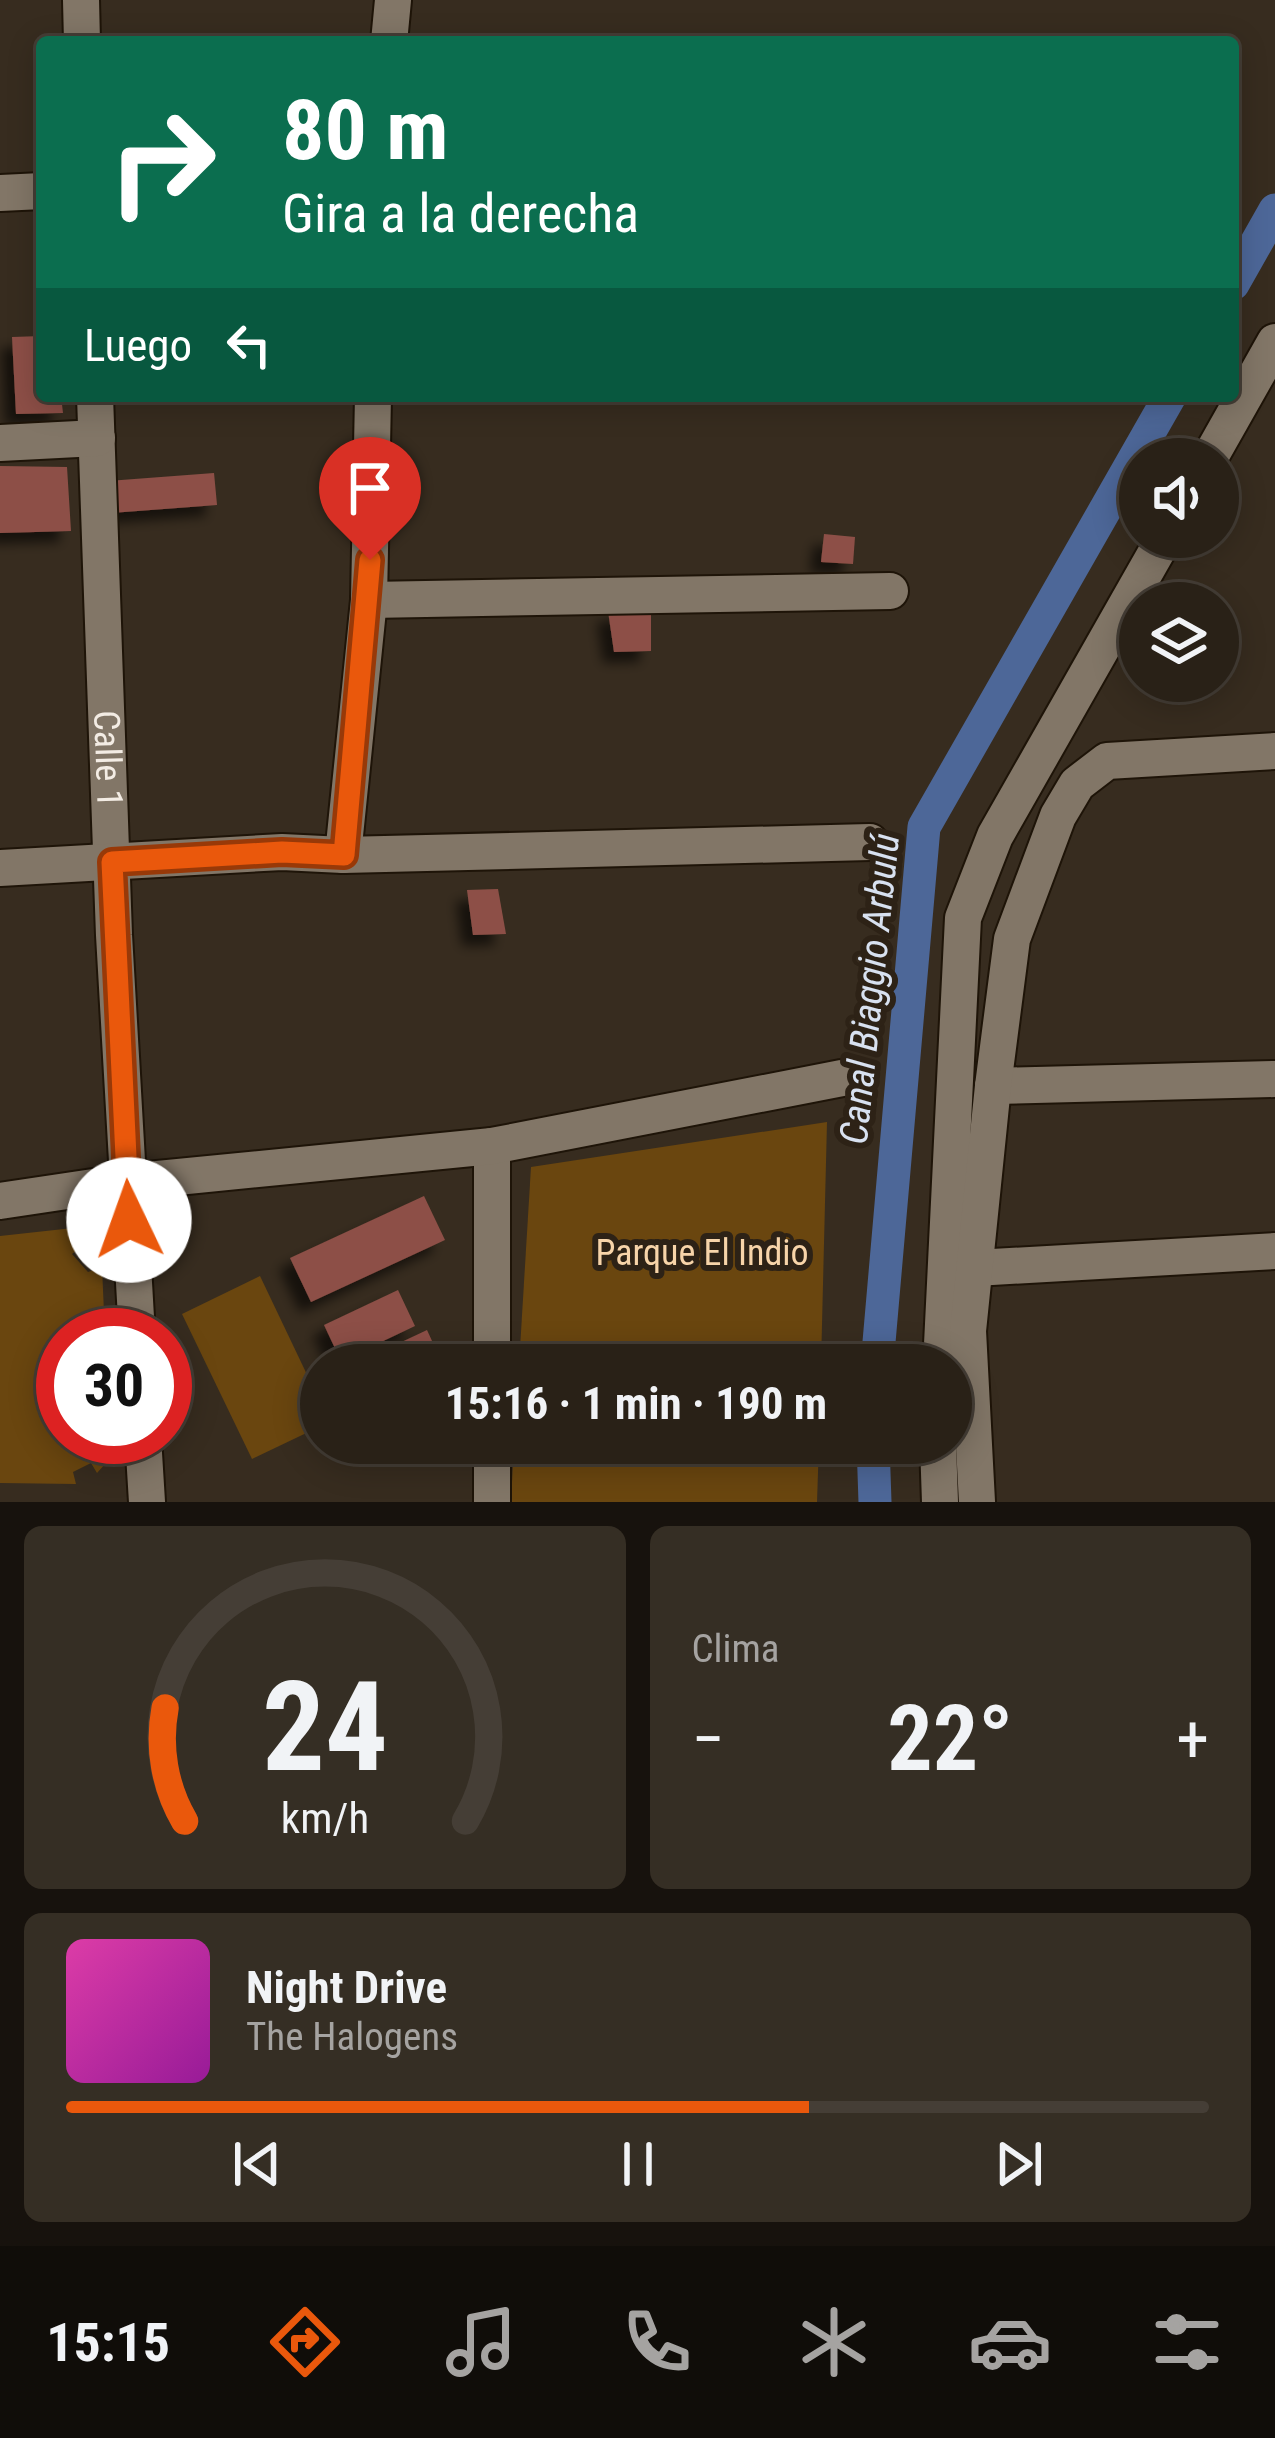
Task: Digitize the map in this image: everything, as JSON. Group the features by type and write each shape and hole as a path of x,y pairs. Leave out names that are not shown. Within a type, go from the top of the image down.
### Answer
{"street":[{"path":"81,0 82,36"},
{"path":"390,36 393,0"},
{"path":"0,193 36,191"},
{"path":"1221,438 1275,342"},
{"name":"Calle 1","path":"95,402 134,1308"},
{"path":"344,855 369,600 373,402"},
{"path":"0,443 97,437"},
{"path":"942,1344 963,917 995,836 1153,558"},
{"path":"369,600 890,591"},
{"path":"977,1502 968,1331 993,1086 1012,939 1058,816 1077,784 1107,761 1275,751"},
{"path":"0,868 282,852 344,855 870,842"},
{"path":"0,1201 127,1181 492,1146 842,1078"},
{"path":"993,1086 1275,1079"},
{"path":"492,1146 492,1344"},
{"path":"975,1268 1275,1252"},
{"path":"145,1464 147,1502"},
{"path":"492,1464 492,1502"},
{"path":"939,1464 940,1502"}],"green space":[{"name":"Parque El Indio","path":"827,1122 822,1344 520,1344 531,1167"},
{"path":"73,1228 84,1232 86,1242 72,1254 88,1272 102,1267 104,1308 36,1308 36,1464 89,1464 73,1472 76,1484 0,1483 0,1236"},
{"path":"260,1276 300,1360 300,1436 252,1459 192,1335 192,1309"},
{"path":"513,1464 818,1464 817,1502 511,1502"}],"building":[{"path":"36,336 36,402 62,402 63,413 16,414 12,337"},
{"path":"0,466 67,467 71,531 0,533"},
{"path":"214,473 217,505 111,513 108,481"},
{"path":"824,534 855,537 853,564 821,562"},
{"path":"651,606 651,651 614,652 608,611"},
{"path":"498,889 506,934 473,935 467,890"},
{"path":"424,1196 445,1240 311,1302 290,1258"},
{"path":"398,1290 415,1326 377,1344 333,1344 324,1325"},
{"path":"427,1330 433,1344 397,1344"}],"waterway":[{"name":"Canal Biaggio Arbulú","path":"1239,273 1275,210"},
{"name":"Canal Biaggio Arbulú","path":"879,1344 924,827 1167,402"},
{"name":"Canal Biaggio Arbulú","path":"874,1464 875,1502"}],"route":[{"path":"129,1220 112,862 282,852 344,855 370,560"}]}
